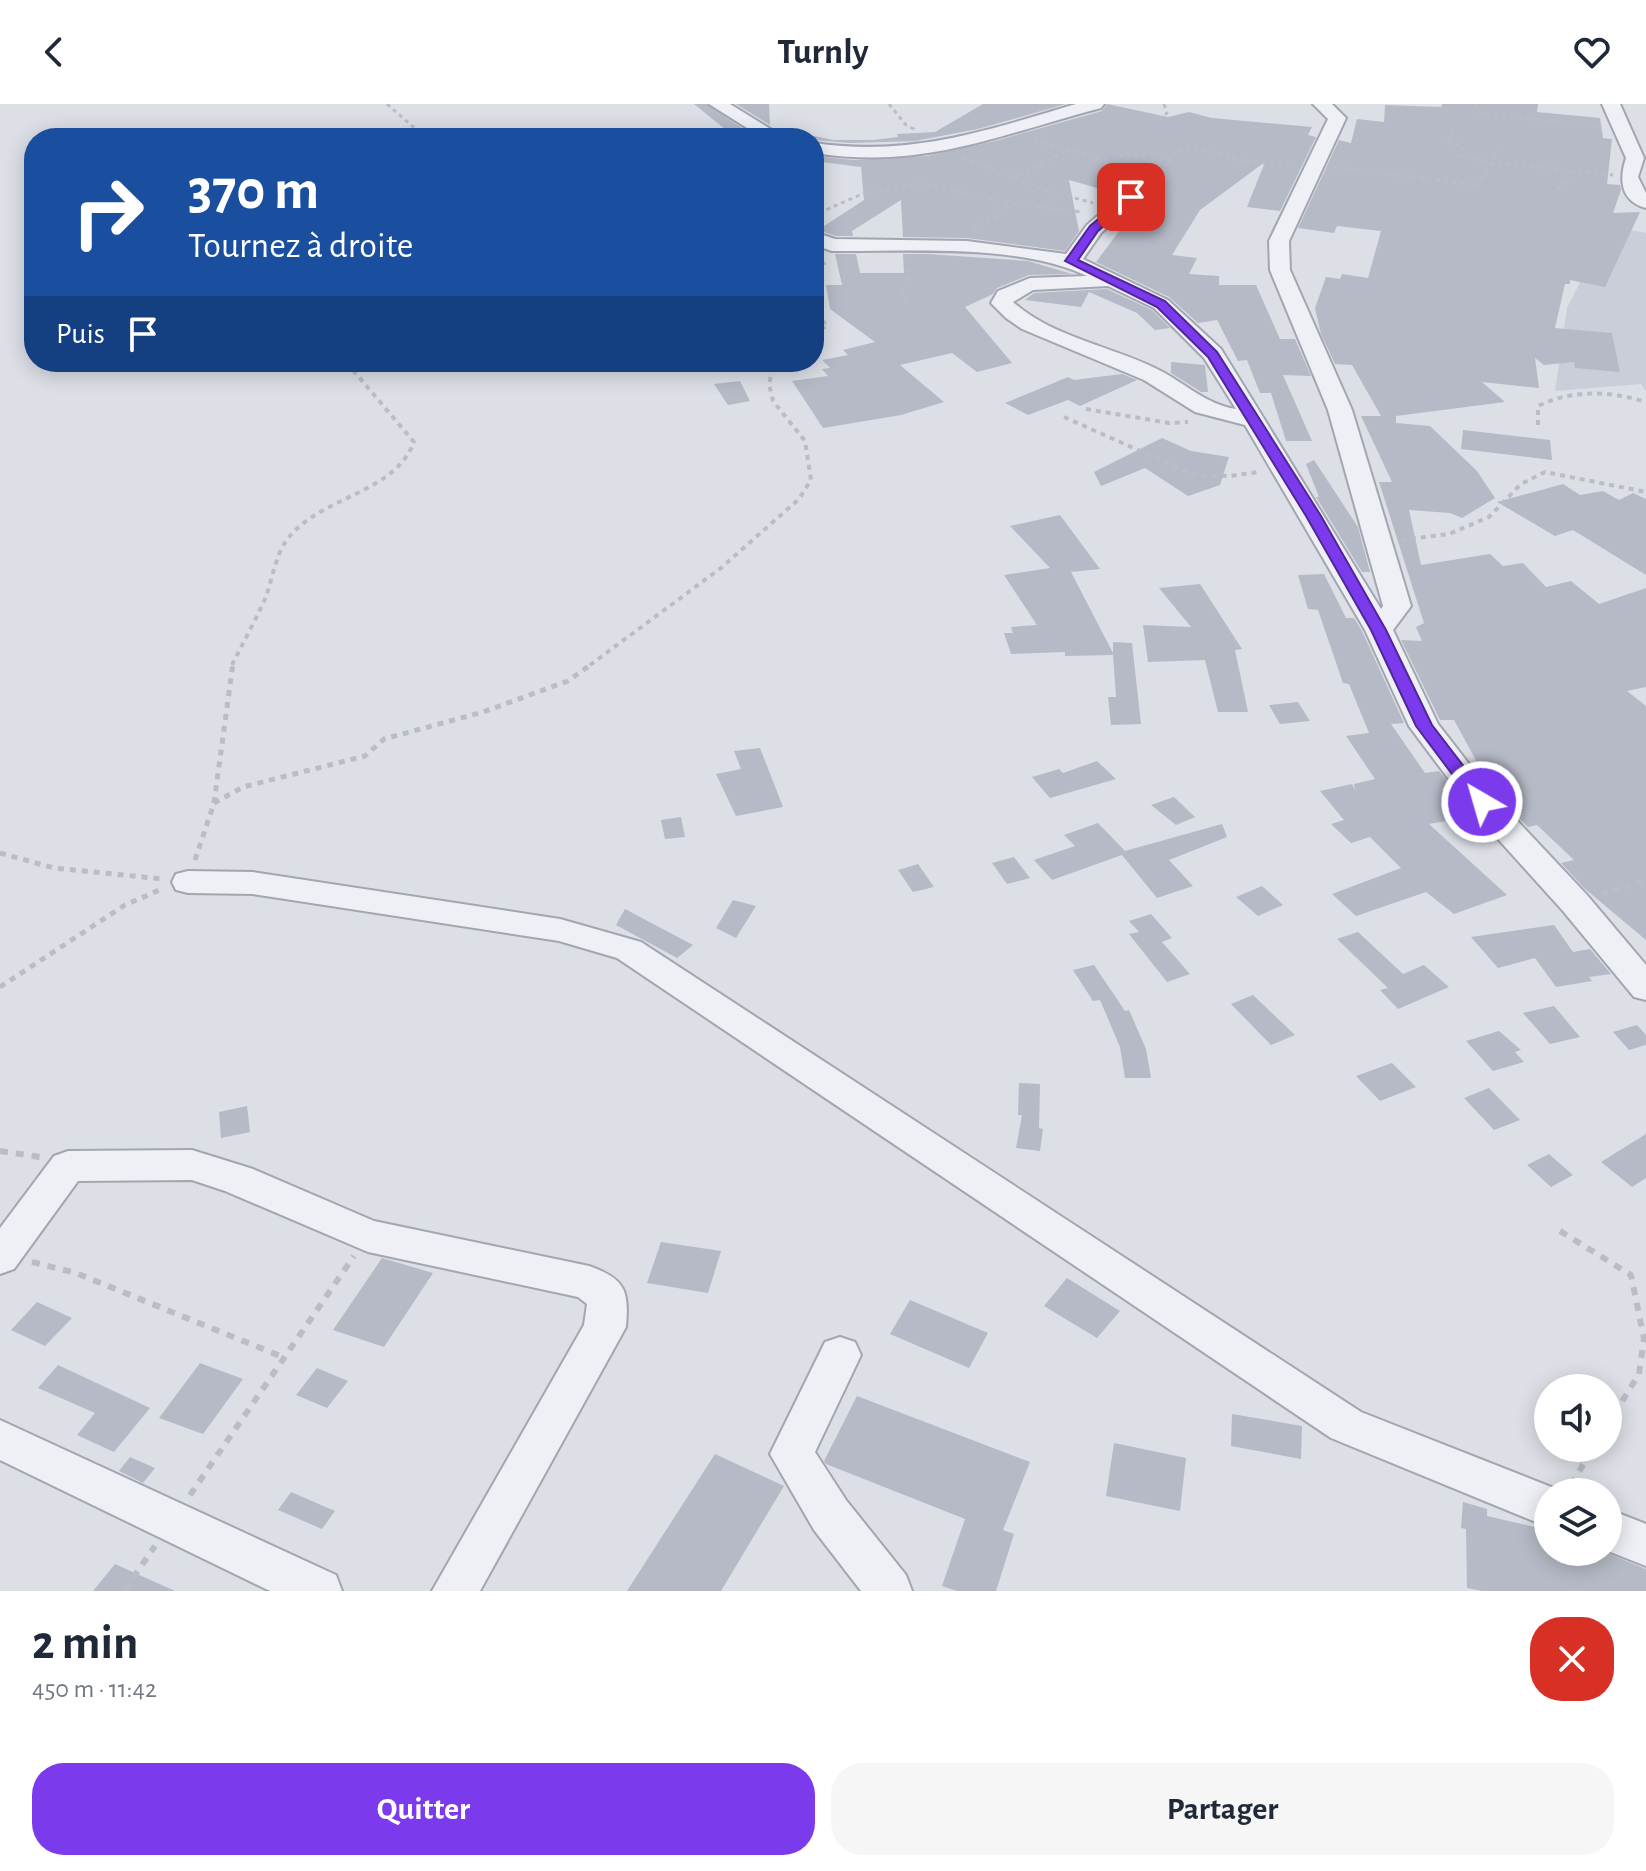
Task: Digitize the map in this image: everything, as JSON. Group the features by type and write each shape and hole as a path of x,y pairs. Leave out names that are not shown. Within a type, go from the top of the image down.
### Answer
{"street":[{"path":"704,104 718,127"},
{"path":"718,104 759,128"},
{"path":"824,149 885,153 933,148 1003,133 1095,104"},
{"path":"1322,104 1337,118 1279,241 1280,270 1340,410 1381,543 1397,606 1379,630"},
{"path":"1611,104 1635,158 1629,177 1636,194 1646,202"},
{"path":"1071,261 1094,229 1120,207"},
{"path":"824,242 832,245 961,247 1071,261 1161,304 1177,317 1213,354 1284,468 1379,630 1424,726 1482,802 1575,903 1646,988"},
{"path":"1112,282 1030,284 1005,295 1002,303 1010,313 1037,328 1154,376 1195,404 1253,419"},
{"path":"188,882 253,883 545,928 629,950 1346,1425 1534,1500"},
{"path":"1,1256 68,1166 192,1165 239,1180 368,1236 589,1283 608,1297 605,1327 455,1591"},
{"path":"840,1355 792,1454 830,1515 889,1591"},
{"path":"0,1439 319,1591"},
{"path":"1622,1536 1646,1545"}],"path":[{"path":"387,104 415,128"},
{"path":"889,104 906,125 914,129 914,135 933,148 1012,179 1086,202 1120,207"},
{"path":"1159,120 1167,113 1164,104"},
{"path":"1476,104 1478,112 1486,114 1622,129"},
{"path":"1453,129 1447,143 1462,145 1460,155 1490,162 1629,177"},
{"path":"1003,133 1112,161 1126,153 1155,160 1169,159 1180,150 1192,149 1234,156 1234,160 1478,185 1498,151"},
{"path":"1012,179 1037,163 1068,150"},
{"path":"1559,190 1559,184 1568,183 1569,171"},
{"path":"824,211 862,194 921,183 1011,203 1120,207"},
{"path":"961,247 965,231 1000,215 1011,203"},
{"path":"906,301 902,290 907,286 912,246"},
{"path":"188,882 214,803 231,667 265,598 285,542 312,516 379,481 408,458 414,442 390,416 358,372"},
{"path":"214,803 243,787 365,756 384,739 483,712 568,681 721,568 799,499 811,480 805,441 773,401 769,384 772,372"},
{"path":"1538,425 1538,406 1548,400 1603,392 1646,402"},
{"path":"1086,409 1169,423 1197,422"},
{"path":"1064,417 1194,475 1229,476 1284,468"},
{"path":"1381,543 1449,534 1489,517 1521,484 1545,472 1646,492"},
{"path":"0,853 54,868 188,882"},
{"path":"0,859 11,857"},
{"path":"1575,903 1646,880"},
{"path":"0,987 125,905 173,884 188,882"},
{"path":"1560,1231 1631,1275 1644,1339 1642,1374 1622,1403"},
{"path":"124,1591 368,1236"},
{"path":"1,1256 76,1273 285,1358"}],"shaded area":[{"path":"1609,226 1646,233 1646,391 1641,384 1555,391 1567,308"}],"building":[{"path":"694,104 706,104 742,128 724,128"},
{"path":"736,104 769,104 770,125"},
{"path":"983,104 1066,104 978,129 915,141 824,141 824,138 873,140 898,137 897,134 935,132"},
{"path":"1107,104 1168,117 1189,112 1212,118 1312,127 1308,135 1316,137 1280,211 1247,207 1265,162 1200,210 1172,255 1197,258 1189,274 1219,276 1219,285 1256,285 1280,339 1295,339 1311,376 1283,375 1312,441 1286,441 1271,393 1260,393 1247,360 1238,361 1217,320 1198,323 1169,297 1096,262 1142,201 1138,190 1124,190 1118,194 1069,180 1079,231 1065,251 967,238 903,237 901,200 852,231 853,236 824,232 824,226 864,200 861,167 824,162 824,157 854,160 927,156 995,141 1102,111"},
{"path":"1442,104 1538,104 1537,112 1600,118 1603,138 1612,139 1607,184 1620,185 1621,190 1613,213 1640,212 1605,287 1570,280 1570,284 1565,284 1555,328 1612,333 1620,372 1575,368 1574,362 1544,365 1535,358 1539,388 1482,382 1505,402 1396,416 1396,423 1430,426 1477,471 1495,498 1462,518 1450,513 1409,510 1421,565 1490,554 1503,566 1523,563 1546,587 1571,581 1599,604 1646,588 1646,687 1627,691 1646,706 1646,940 1584,888 1561,863 1574,860 1537,825 1528,827 1495,793 1474,765 1478,764 1454,720 1440,720 1401,640 1422,641 1416,627 1424,623 1379,482 1392,482 1361,416 1381,416 1352,365 1335,364 1321,334 1315,308 1326,277 1340,279 1342,274 1368,278 1381,231 1337,226 1334,233 1298,228 1339,140 1351,143 1357,119 1384,122 1385,105 1441,107"},
{"path":"835,254 856,254 860,273 904,273 903,254 928,254 1028,261 1072,274 1029,275 997,288 993,294 965,307 1012,363 977,372 952,353 900,365 944,402 901,415 823,428 792,381 828,376 824,369 830,368 824,360 848,355 843,350 875,342 830,309 826,285 842,285"},
{"path":"1107,289 1152,310 1170,328 1155,330 1137,313 1089,292 1081,307 1025,300 1034,293"},
{"path":"1171,362 1205,365 1208,392 1201,392 1171,373"},
{"path":"1122,374 1137,380 1080,406 1068,400 1028,415 1005,403 1068,377 1074,380"},
{"path":"740,381 750,401 728,405 714,384"},
{"path":"1463,430 1550,440 1552,460 1461,449"},
{"path":"1162,438 1191,451 1229,457 1220,485 1188,496 1145,468 1101,486 1094,472"},
{"path":"1314,460 1358,527 1370,572 1362,572 1316,497 1319,497 1306,464"},
{"path":"1563,484 1580,495 1603,491 1619,500 1633,493 1646,499 1646,575 1573,530 1555,536 1497,502"},
{"path":"1060,515 1100,569 1071,572 1113,653 1113,642 1132,643 1141,724 1111,725 1108,697 1116,697 1113,655 1065,656 1065,652 1011,654 1004,633 1013,633 1011,627 1037,625 1004,575 1050,568 1010,526"},
{"path":"1324,574 1346,618 1354,618 1362,631 1404,723 1391,724 1425,773 1439,771 1474,816 1429,824 1507,895 1454,914 1426,892 1356,916 1332,894 1401,868 1370,837 1351,843 1331,824 1344,820 1320,791 1352,784 1355,790 1354,784 1375,779 1346,736 1369,733 1349,684 1343,683 1318,610 1308,609 1298,575"},
{"path":"1200,584 1242,649 1235,650 1248,712 1218,712 1205,660 1148,662 1143,625 1191,627 1159,588"},
{"path":"1298,702 1310,721 1280,724 1269,705"},
{"path":"760,748 783,807 736,816 716,774 741,769 734,751"},
{"path":"1097,761 1116,779 1050,798 1032,777 1059,769 1063,773"},
{"path":"1174,797 1195,817 1176,825 1151,805"},
{"path":"681,817 685,837 665,839 661,820"},
{"path":"1098,823 1125,851 1222,824 1227,837 1169,860 1193,886 1157,898 1122,855 1052,880 1034,860 1075,846 1064,835"},
{"path":"1014,857 1030,878 1007,884 992,863"},
{"path":"918,864 934,887 913,892 898,870"},
{"path":"1262,886 1283,905 1258,916 1236,897"},
{"path":"733,900 756,906 736,938 716,928"},
{"path":"625,909 693,945 677,958 616,925"},
{"path":"1151,914 1172,938 1162,942 1190,974 1167,982 1129,934 1139,932 1129,921"},
{"path":"1554,925 1573,952 1590,949 1611,974 1589,977 1592,981 1556,987 1535,958 1498,968 1471,937"},
{"path":"1358,932 1403,974 1424,965 1449,987 1398,1009 1380,990 1388,988 1337,939"},
{"path":"1094,965 1125,1011 1129,1010 1146,1049 1151,1078 1125,1078 1120,1047 1100,1000 1093,1001 1073,970"},
{"path":"1253,995 1295,1035 1271,1045 1231,1004"},
{"path":"1554,1006 1580,1037 1550,1044 1523,1013"},
{"path":"1637,1025 1646,1035 1646,1045 1629,1050 1613,1032"},
{"path":"1499,1031 1521,1050 1515,1052 1524,1062 1493,1071 1466,1041"},
{"path":"1392,1063 1416,1087 1380,1101 1356,1076"},
{"path":"1019,1083 1040,1084 1039,1128 1043,1129 1040,1151 1016,1148 1022,1115 1018,1115"},
{"path":"1489,1088 1520,1120 1494,1130 1464,1098"},
{"path":"247,1106 250,1132 221,1138 219,1112"},
{"path":"1646,1134 1646,1178 1632,1187 1601,1162"},
{"path":"1549,1154 1573,1175 1551,1187 1527,1165"},
{"path":"661,1242 721,1251 708,1293 647,1283"},
{"path":"382,1258 433,1273 384,1347 333,1330"},
{"path":"1067,1278 1120,1311 1097,1338 1044,1306"},
{"path":"910,1300 988,1333 969,1368 890,1334"},
{"path":"37,1302 72,1318 45,1346 11,1330"},
{"path":"200,1363 243,1379 203,1434 159,1418"},
{"path":"58,1365 150,1408 114,1452 77,1435 95,1413 38,1388"},
{"path":"317,1368 348,1381 327,1408 296,1395"},
{"path":"857,1396 1030,1462 1003,1530 1014,1534 996,1591 957,1591 942,1586 965,1519 826,1464 824,1461"},
{"path":"1232,1414 1302,1426 1301,1459 1231,1446"},
{"path":"1114,1443 1186,1458 1180,1511 1106,1496"},
{"path":"715,1454 784,1486 721,1591 627,1591"},
{"path":"130,1457 155,1468 143,1483 119,1471"},
{"path":"291,1492 335,1511 322,1529 278,1510"},
{"path":"1463,1502 1487,1509 1487,1516 1534,1527 1534,1566 1622,1566 1622,1559 1646,1569 1646,1591 1482,1591 1467,1588 1466,1529 1461,1528"},
{"path":"115,1564 175,1591 93,1591"}],"route":[{"path":"1131,197 1094,229 1071,261 1161,304 1213,354 1379,630 1424,726 1482,802"}]}
